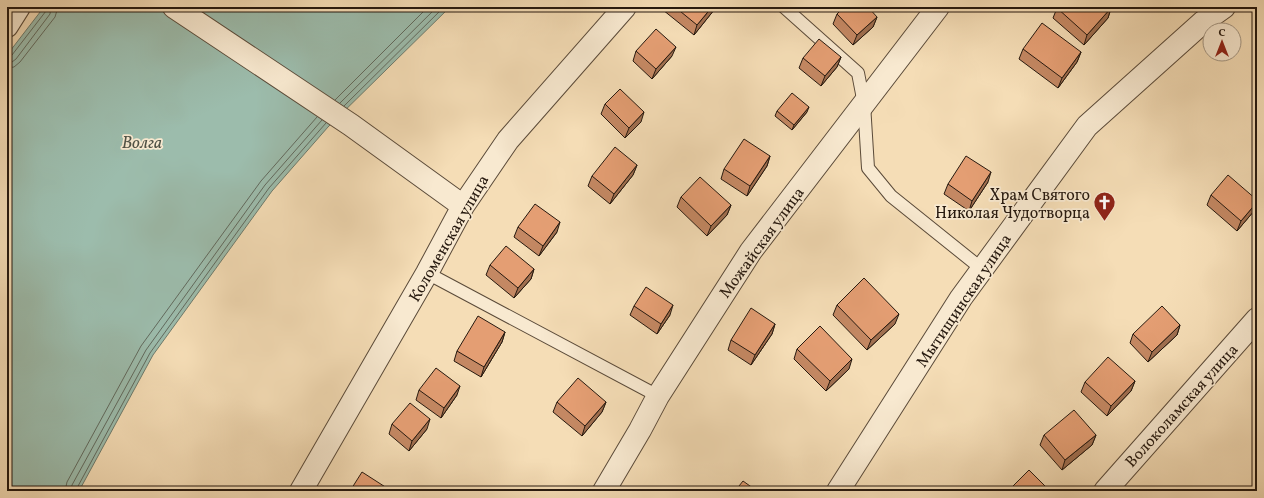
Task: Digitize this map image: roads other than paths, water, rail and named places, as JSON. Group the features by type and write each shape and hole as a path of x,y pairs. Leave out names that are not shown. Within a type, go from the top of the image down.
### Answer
{"street":[{"path":"7,26 19,7"},
{"path":"174,7 351,125 463,206"},
{"name":"Коломенская улица","path":"301,491 427,273 463,206 508,140 624,7"},
{"name":"Можайская улица","path":"604,491 658,396 751,251 938,7"},
{"name":"Мытищинская улица","path":"838,491 961,298 1087,126 1203,22 1224,7"},
{"name":"Волоколамская улица","path":"1105,491 1257,319"}],"lane":[{"path":"784,7 858,73 864,104 868,168 891,196 982,268"},
{"path":"427,273 658,396"}],"water":[{"name":"Волга","path":"44,7 450,7 328,127 272,191 153,355 79,491 7,491 7,55"}],"place":[{"name":"Храм Святого Николая Чудотворца","path":"1105,222"}]}
